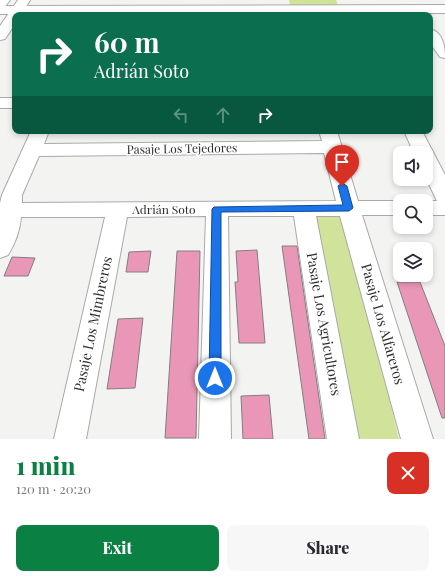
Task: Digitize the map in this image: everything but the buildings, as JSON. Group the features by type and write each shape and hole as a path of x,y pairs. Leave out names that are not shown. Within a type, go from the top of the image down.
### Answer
{"street":[{"path":"0,5 4,0"},
{"path":"0,10 21,5 153,5 181,12 214,4 237,12 291,8 412,8 442,12"},
{"path":"0,36 12,18"},
{"path":"433,37 445,54"},
{"path":"0,103 12,103"},
{"path":"0,249 9,226 5,210 39,134"},
{"path":"414,134 420,146"},
{"name":"Pasaje Los Tejedores","path":"33,150 330,139"},
{"name":"Pasaje Los Alfareros","path":"330,139 417,439"},
{"path":"433,171 445,196"},
{"name":"Adrián Soto","path":"5,210 393,208"},
{"path":"433,208 445,208"},
{"path":"215,439 217,209"},
{"name":"Pasaje Los Agricultores","path":"304,209 344,439"},
{"name":"Pasaje Los Mimbreros","path":"70,439 117,210"}],"green space":[{"path":"289,0 336,0 338,5 290,5"},
{"path":"318,216 341,217 347,221 399,439 355,439 314,222"}],"route":[{"path":"215,378 217,209 349,208 342,186"}]}
